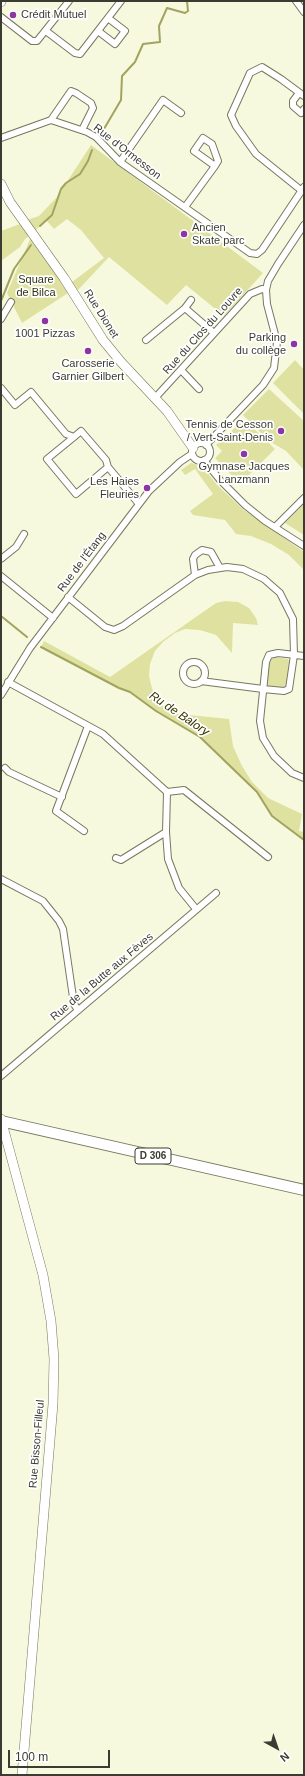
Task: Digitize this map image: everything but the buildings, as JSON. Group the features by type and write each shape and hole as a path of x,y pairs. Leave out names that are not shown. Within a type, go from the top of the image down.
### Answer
{"main road":[{"name":"D 306","path":"1,1120 304,1190"}],"street":[{"path":"1,17 34,42 40,40 69,1"},
{"path":"46,31 75,53 80,54 121,1"},
{"path":"296,1 304,12"},
{"path":"98,32 115,44 125,31 108,18"},
{"path":"303,189 256,154 236,126 231,115 250,73 262,67 281,79 301,95 293,101 293,106 301,113 304,109"},
{"path":"1,138 51,120 71,91 91,103 93,108 82,130"},
{"path":"120,162 163,100 181,113"},
{"name":"Rue d'Ormesson","path":"51,120 82,130 96,137 120,162 250,253 257,254 262,250 303,189"},
{"path":"185,207 215,166 218,161 212,144 203,138 194,151 215,166"},
{"name":"Rue Dionet","path":"1,184 10,202 64,278 103,340 121,362 155,398 193,451"},
{"path":"206,445 263,385 274,368 277,342 268,311 266,290 268,281 304,225"},
{"name":"Rue du Clos du Louvre","path":"155,398 250,294 262,289 266,290"},
{"path":"146,340 185,308 191,300"},
{"path":"1,319 11,302"},
{"path":"185,308 214,333"},
{"path":"181,370 199,389"},
{"path":"1,388 15,405 31,392 66,434 74,437"},
{"path":"108,467 76,494 47,459 81,431 106,460 108,467 139,504"},
{"path":"204,460 198,460 193,451 197,444 206,445"},
{"path":"204,460 209,454 209,449 206,445"},
{"name":"Rue de l'Étang","path":"1,694 30,648 139,504 153,487 193,451"},
{"path":"204,460 230,491 275,527 304,546"},
{"path":"275,527 304,498"},
{"path":"1,559 16,547 24,534"},
{"path":"195,575 193,559 195,555 202,550 211,552 220,568"},
{"path":"68,597 105,627 114,630 123,626 195,575 220,568 243,569 253,572 274,586 280,593 293,619 294,654 290,687 288,691 201,681"},
{"path":"1,576 53,618"},
{"path":"304,656 274,653 268,655 260,722 263,738 274,756 292,773 304,778"},
{"path":"8,682 103,734 167,792 184,790 268,857"},
{"path":"84,831 56,811 88,726"},
{"path":"4,768 8,772 62,797"},
{"path":"167,792 166,832 168,859 179,888 196,909"},
{"path":"116,858 121,860 166,832"},
{"path":"1,879 43,901 59,921 63,929 74,1004 78,1010"},
{"name":"Rue de la Butte aux Fèves","path":"1,1076 216,893"},
{"name":"Rue Bisson-Filleul","path":"1,1120 43,1275 51,1321 54,1359 53,1404 22,1775"}],"green space":[{"path":"91,145 263,273 224,316 186,285 167,305 109,257 78,290 72,282 104,258 81,230 67,219 54,229 46,220 35,231 27,220 39,216 57,197"},
{"path":"20,224 29,236 20,247 1,261 1,231"},
{"name":"Square de Bilca","path":"31,237 68,293 22,323 7,293"},
{"path":"295,360 304,370 304,414 273,383"},
{"name":"Tennis de Cesson / Vert-Saint-Denis","path":"269,389 304,421 304,470 286,451 269,441 243,415"},
{"name":"Gymnase Jacques Lanzmann","path":"240,423 244,428 249,424 275,449 240,484 215,458 222,451 216,445"},
{"path":"191,463 202,466 217,485 244,510 304,552 304,570 289,555 271,544 251,536 236,534 225,520 193,515 190,511 213,494 195,469 185,475 181,470"},
{"path":"304,504 304,535 285,523"},
{"path":"225,601 238,602 249,608 256,618 258,625 233,623 232,653 216,635 200,630 185,629 175,633 163,642 155,651 150,664 149,676 152,688 155,697 164,707 179,714 229,719 233,746 242,766 252,782 268,798 302,814 299,831 304,832 304,840 272,816 257,792 200,737 156,711 130,692 119,688 41,647 44,641 110,677 216,603"},
{"path":"276,657 288,659 289,661 287,683 283,688 269,687 266,684 268,665 271,659"}],"waterway":[{"name":"Ru de Balory","path":"101,134 121,100 122,76 135,62 143,44 160,42 159,26 167,8 185,13 188,11 187,1"},
{"name":"Ru de Balory","path":"40,226 52,215 61,189 66,183 80,174 88,161 92,150"},
{"name":"Ru de Balory","path":"1,301 14,269 31,245"},
{"name":"Ru de Balory","path":"1,616 27,637"},
{"name":"Ru de Balory","path":"41,647 119,688 130,692 156,711 200,737 257,792 272,816 304,840"}],"place":[{"name":"Crédit Mutuel","path":"13,15"},
{"name":"Ancien Skate parc","path":"184,234"},
{"name":"1001 Pizzas","path":"45,321"},
{"name":"Parking du collège","path":"294,344"},
{"name":"Carosserie Garnier Gilbert","path":"88,351"},
{"name":"Tennis de Cesson / Vert-Saint-Denis","path":"281,431"},
{"name":"Gymnase Jacques Lanzmann","path":"244,454"},
{"name":"Les Haies Fleuries","path":"147,488"}]}
